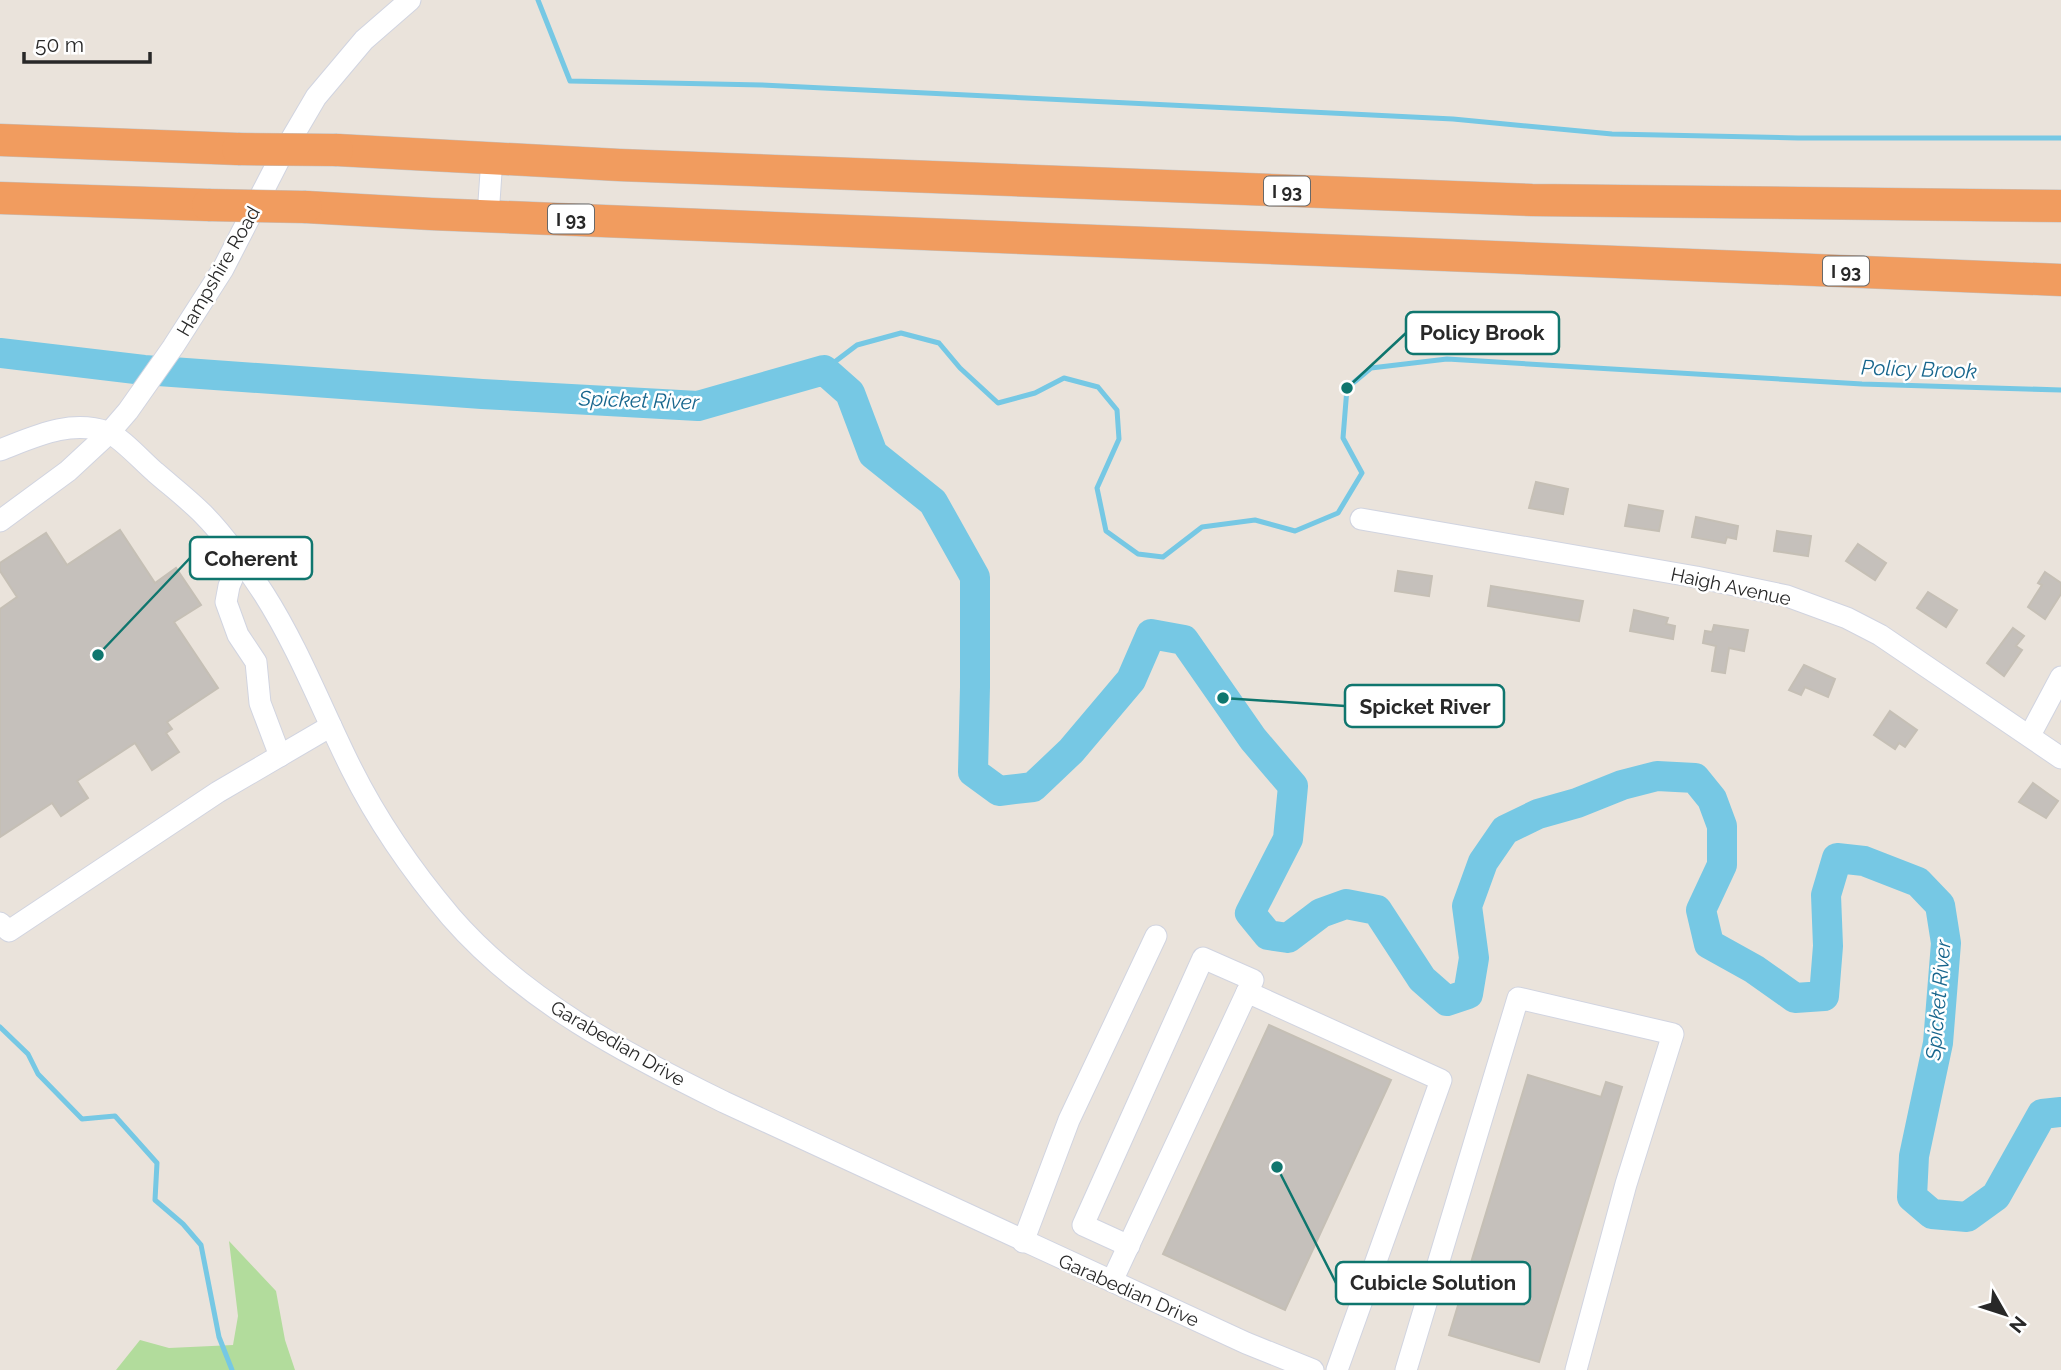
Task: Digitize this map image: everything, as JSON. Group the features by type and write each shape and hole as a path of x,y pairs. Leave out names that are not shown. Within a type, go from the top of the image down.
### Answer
{"highway":[{"name":"I 93","path":"0,140 337,150 923,177 1532,200 2061,206"},
{"name":"I 93","path":"0,198 306,207 2061,280"}],"street":[{"name":"Hampshire Road","path":"0,521 68,471 109,433 168,355 223,269 279,160 316,97 364,40 410,0"},
{"path":"488,216 492,158"},
{"path":"0,450 50,432 78,426 109,433"},
{"name":"Garabedian Drive","path":"109,433 204,514 240,560 283,627 380,822 426,885 464,930 506,971 553,1006 654,1068 1023,1242 1246,1343 1313,1370"},
{"name":"Haigh Avenue","path":"1361,519 1696,577 1787,596 1847,618 1880,635 2061,758"},
{"path":"240,560 229,586 226,602 238,635 256,662 260,703 280,756"},
{"path":"2029,736 2061,677"},
{"path":"0,923 9,931 218,792 331,726"},
{"path":"1023,1242 1069,1120 1156,936"},
{"path":"1112,1282 1129,1246 1247,992 1253,980 1203,958 1083,1225 1129,1246"},
{"path":"1247,992 1441,1080 1337,1370"},
{"path":"1406,1370 1518,998 1672,1034 1622,1196 1576,1370"}],"green space":[{"path":"229,1241 276,1291 285,1340 295,1370 116,1370 140,1340 169,1348 233,1345 238,1316"}],"building":[{"path":"1536,482 1568,489 1563,514 1529,508"},
{"path":"1629,505 1663,511 1659,531 1625,526"},
{"path":"1696,517 1738,526 1736,539 1727,537 1725,543 1692,537"},
{"path":"120,530 155,583 176,568 201,605 174,622 218,688 167,722 172,729 166,733 179,752 152,770 135,743 77,781 88,798 61,816 52,803 0,837 0,609 17,597 0,571 0,563 46,533 67,565"},
{"path":"1777,531 1811,536 1808,556 1774,551"},
{"path":"1858,544 1886,563 1875,580 1846,561"},
{"path":"1398,571 1432,576 1429,596 1395,591"},
{"path":"2045,572 2061,583 2061,594 2045,619 2028,607 2042,585 2038,583"},
{"path":"1491,586 1583,601 1579,621 1488,606"},
{"path":"1928,592 1957,610 1946,627 1917,608"},
{"path":"1634,610 1668,618 1666,624 1675,626 1673,639 1630,631"},
{"path":"1714,625 1748,630 1744,651 1729,648 1725,673 1712,671 1716,646 1703,643 1705,631 1712,632"},
{"path":"2013,628 2024,636 2016,646 2022,650 2004,676 1987,663"},
{"path":"1804,665 1835,679 1828,697 1805,687 1801,695 1789,690"},
{"path":"1890,711 1917,730 1905,747 1899,743 1895,749 1874,735"},
{"path":"2033,783 2058,801 2046,818 2019,802"},
{"path":"1269,1025 1391,1080 1285,1310 1163,1254"},
{"path":"1528,1075 1601,1097 1606,1082 1622,1087 1539,1362 1449,1335"}],"waterway":[{"path":"538,0 570,81 762,85 1453,119 1612,134 1798,138 2061,138"},
{"name":"Policy Brook","path":"824,370 857,345 901,333 939,343 960,368 998,403 1035,393 1064,378 1098,387 1117,410 1119,439 1097,488 1106,531 1138,554 1163,557 1202,527 1255,520 1295,531 1338,513 1362,473 1343,438 1347,388 1371,368 1447,359 1862,384 2061,390"},
{"name":"Spicket River","path":"0,353 144,370 698,406 824,370 850,393 873,454 933,502 975,577 973,772 999,791 1033,787 1071,751 1131,680 1151,634 1184,640 1253,739 1293,786 1288,839 1250,913 1268,935 1288,938 1321,913 1346,904 1377,910 1422,979 1447,1001 1468,994 1474,958 1467,906 1483,862 1505,830 1538,814 1577,803 1622,785 1657,776 1695,778 1712,799 1722,826 1722,865 1701,910 1709,944 1754,969 1795,998 1824,996 1828,946 1826,895 1837,858 1864,861 1918,882 1940,905 1946,943 1938,1043 1914,1156 1912,1197 1932,1214 1967,1217 1996,1196 2042,1114 2061,1112"},
{"path":"0,1027 28,1054 38,1074 82,1119 115,1116 157,1163 155,1200 183,1224 201,1245 219,1337 232,1370"}],"place":[{"name":"Policy Brook","path":"1347,388"},
{"name":"Coherent","path":"98,655"},
{"name":"Spicket River","path":"1223,698"},
{"name":"Cubicle Solution","path":"1277,1167"}]}
